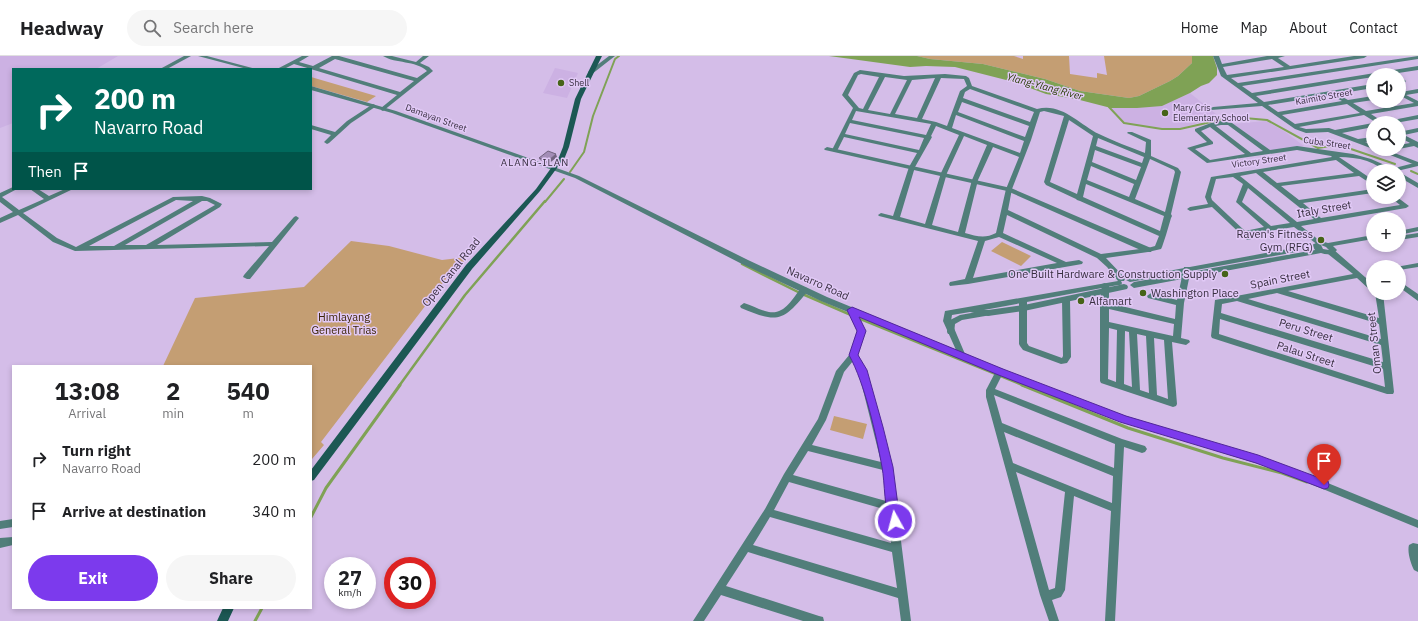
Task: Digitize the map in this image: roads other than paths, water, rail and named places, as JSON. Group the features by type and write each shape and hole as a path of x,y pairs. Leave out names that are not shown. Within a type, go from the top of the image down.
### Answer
{"main road":[{"name":"Open Canal Road","path":"312,476 469,267 538,190 554,169 565,152 578,99 598,56"},
{"path":"222,621 229,609"}],"street":[{"path":"165,68 188,56"},
{"path":"201,56 249,68"},
{"path":"282,68 306,56"},
{"path":"383,109 430,71 418,62 410,62 386,56"},
{"path":"418,62 426,56"},
{"name":"Open Canal Road","path":"590,73 612,56"},
{"path":"1217,56 1221,72 1226,77 1294,126 1306,131 1326,130 1366,145"},
{"path":"1219,66 1282,56"},
{"path":"1335,56 1366,74"},
{"path":"1226,77 1364,56"},
{"path":"314,68 335,57 417,80"},
{"path":"1271,57 1369,116"},
{"path":"1238,85 1418,57"},
{"path":"294,62 401,94"},
{"path":"1406,70 1418,68"},
{"path":"1022,156 934,123 856,108 844,95 856,74 860,72 910,78 953,75 966,78 970,87 1037,111 1044,108 1068,115 1096,135 1176,169 1178,172 1169,216 1164,235 1158,247 1148,250 1100,256"},
{"path":"865,110 883,75"},
{"path":"919,120 939,76"},
{"path":"892,115 910,78"},
{"path":"1250,95 1366,78"},
{"path":"949,128 963,91 970,87"},
{"path":"1213,109 1263,104 1366,87"},
{"name":"Damayan Street","path":"312,88 383,109 554,169"},
{"path":"1406,93 1418,91"},
{"path":"1406,97 1418,104"},
{"path":"960,99 1033,126"},
{"name":"Kaimito Street","path":"1277,114 1366,99"},
{"path":"1294,126 1418,104"},
{"path":"326,142 373,106"},
{"path":"836,150 853,109 856,108"},
{"path":"881,215 982,239 992,238 999,234 1009,189 1028,140 1037,111"},
{"path":"955,113 1028,140"},
{"path":"1068,115 1047,182 1049,186 1164,235"},
{"path":"1406,119 1418,117"},
{"path":"848,121 928,137"},
{"path":"896,218 912,167 921,152 934,123"},
{"path":"1211,125 1223,123 1230,124 1268,152"},
{"path":"1211,125 1249,155"},
{"name":"Cuba Street","path":"1211,125 1197,130 1211,143 1190,148 1209,162 1297,148 1335,156 1353,156 1378,164"},
{"path":"312,127 335,134"},
{"path":"1336,133 1366,127"},
{"path":"1406,133 1418,130"},
{"path":"928,226 944,173 963,133"},
{"path":"1130,133 1149,141 1148,156 1131,200"},
{"path":"842,135 921,152"},
{"path":"1079,199 1096,135"},
{"path":"1406,138 1417,145"},
{"path":"1358,142 1366,140"},
{"path":"960,234 975,180 991,144"},
{"path":"1406,146 1417,145"},
{"path":"1093,147 1144,166"},
{"path":"828,149 944,173 1009,189 1148,250"},
{"path":"1335,156 1366,178"},
{"name":"Victory Street","path":"1214,205 1208,197 1210,184 1214,178 1335,156"},
{"path":"1398,156 1417,164"},
{"path":"1088,163 1138,183"},
{"path":"1406,167 1417,164"},
{"name":"Navarro Road","path":"554,169 588,182 802,293 854,315 962,355 998,374 1124,419 1286,469 1418,524"},
{"path":"1258,171 1321,221"},
{"path":"1234,174 1295,225 1318,247"},
{"path":"1277,186 1360,174"},
{"path":"1406,178 1418,186"},
{"path":"1084,181 1169,216"},
{"path":"1246,184 1238,202 1270,229"},
{"path":"12,190 0,198 55,240 70,248 147,248 274,244"},
{"path":"35,190 49,199"},
{"path":"0,221 68,190"},
{"path":"1298,202 1366,192"},
{"path":"79,249 175,198 208,198 219,205 147,248"},
{"path":"114,248 202,198"},
{"name":"Italy Street","path":"1214,205 1247,236 1270,229 1406,206 1403,204"},
{"path":"1190,209 1214,205"},
{"path":"1004,211 1100,256 1110,265 1121,283 1130,288 1132,283 1318,247 1331,249 1366,244"},
{"path":"247,277 296,218"},
{"path":"1406,232 1418,230"},
{"path":"999,234 1065,264"},
{"path":"1406,237 1418,235"},
{"path":"968,282 982,239"},
{"path":"1331,249 1366,239"},
{"path":"1331,249 1357,276 1366,283"},
{"path":"953,284 1080,262"},
{"path":"1406,267 1418,265"},
{"path":"1177,340 1180,303 1186,273"},
{"name":"Spain Street","path":"1216,336 1218,302 1357,276"},
{"path":"951,332 951,322 960,318 1105,289 1121,283"},
{"path":"1105,289 1104,381 1173,404 1168,338"},
{"path":"1407,294 1418,290"},
{"path":"1277,291 1383,322"},
{"path":"744,306 765,316 777,316 786,313 802,293"},
{"path":"962,355 947,321 948,313 967,309 1066,300 1078,294"},
{"path":"1407,294 1418,299"},
{"path":"1151,296 1180,303"},
{"path":"1236,298 1385,343"},
{"path":"1023,305 1023,344 1026,348 1064,361 1067,357 1066,300"},
{"name":"Oman Street","path":"1381,300 1390,392"},
{"path":"1104,305 1178,322"},
{"path":"967,309 988,313"},
{"path":"698,621 768,512 787,477 822,420 840,371 854,355 861,331 854,315"},
{"name":"Peru Street","path":"1217,315 1388,367"},
{"path":"1104,324 1186,342"},
{"path":"1120,387 1121,328"},
{"path":"1133,330 1136,392"},
{"path":"1150,334 1153,397"},
{"name":"Palau Street","path":"1216,336 1390,392"},
{"path":"854,355 862,370 888,467 906,621"},
{"path":"998,374 990,390 990,397 1045,595 1054,621"},
{"path":"990,390 1120,442 1142,449"},
{"path":"997,425 1119,474"},
{"path":"1110,621 1120,442"},
{"path":"806,447 888,467"},
{"path":"1010,466 1117,509"},
{"path":"787,477 893,507"},
{"path":"1045,595 1058,594 1060,590 1070,490"},
{"path":"768,512 898,549"},
{"path":"0,526 12,523"},
{"path":"0,543 12,540"},
{"path":"745,547 903,595"},
{"path":"1418,549 1413,548 1418,566"},
{"path":"719,589 819,621"}],"water":[{"name":"Ylang-Ylang River","path":"829,56 917,56 930,59 983,64 1045,79 1080,91 1129,98 1139,96 1178,76 1192,63 1192,56 1213,56 1217,68 1217,75 1209,83 1162,106 1111,108 1076,99 1046,94 1014,82 955,67 910,67"}],"waterway":[{"path":"570,172 584,152 593,116 615,59 619,56"},
{"path":"1109,107 1124,123 1162,129 1180,129 1233,117 1267,120 1318,148 1330,146 1351,149 1395,164"},
{"path":"1411,171 1418,174"},
{"path":"545,202 564,179"},
{"path":"399,386 465,295 545,201"},
{"path":"742,264 800,293 851,315"},
{"path":"858,318 1025,386"},
{"path":"312,515 326,488 400,385"},
{"path":"1022,385 1128,428 1223,458 1282,473 1307,482"},
{"path":"255,621 261,609"}],"place":[{"name":"Shell","path":"561,83"},
{"name":"Mary Cris Elementary School","path":"1165,113"},
{"name":"Raven's Fitness Gym (RFG)","path":"1321,240"},
{"name":"One Built Hardware & Construction Supply","path":"1225,274"},
{"name":"Washington Place","path":"1143,293"},
{"name":"Alfamart","path":"1081,301"}],"district":[{"name":"ALANG-ILAN","path":"535,162"}],"park label":[{"name":"Himlayang General Trias","path":"344,323"}]}
